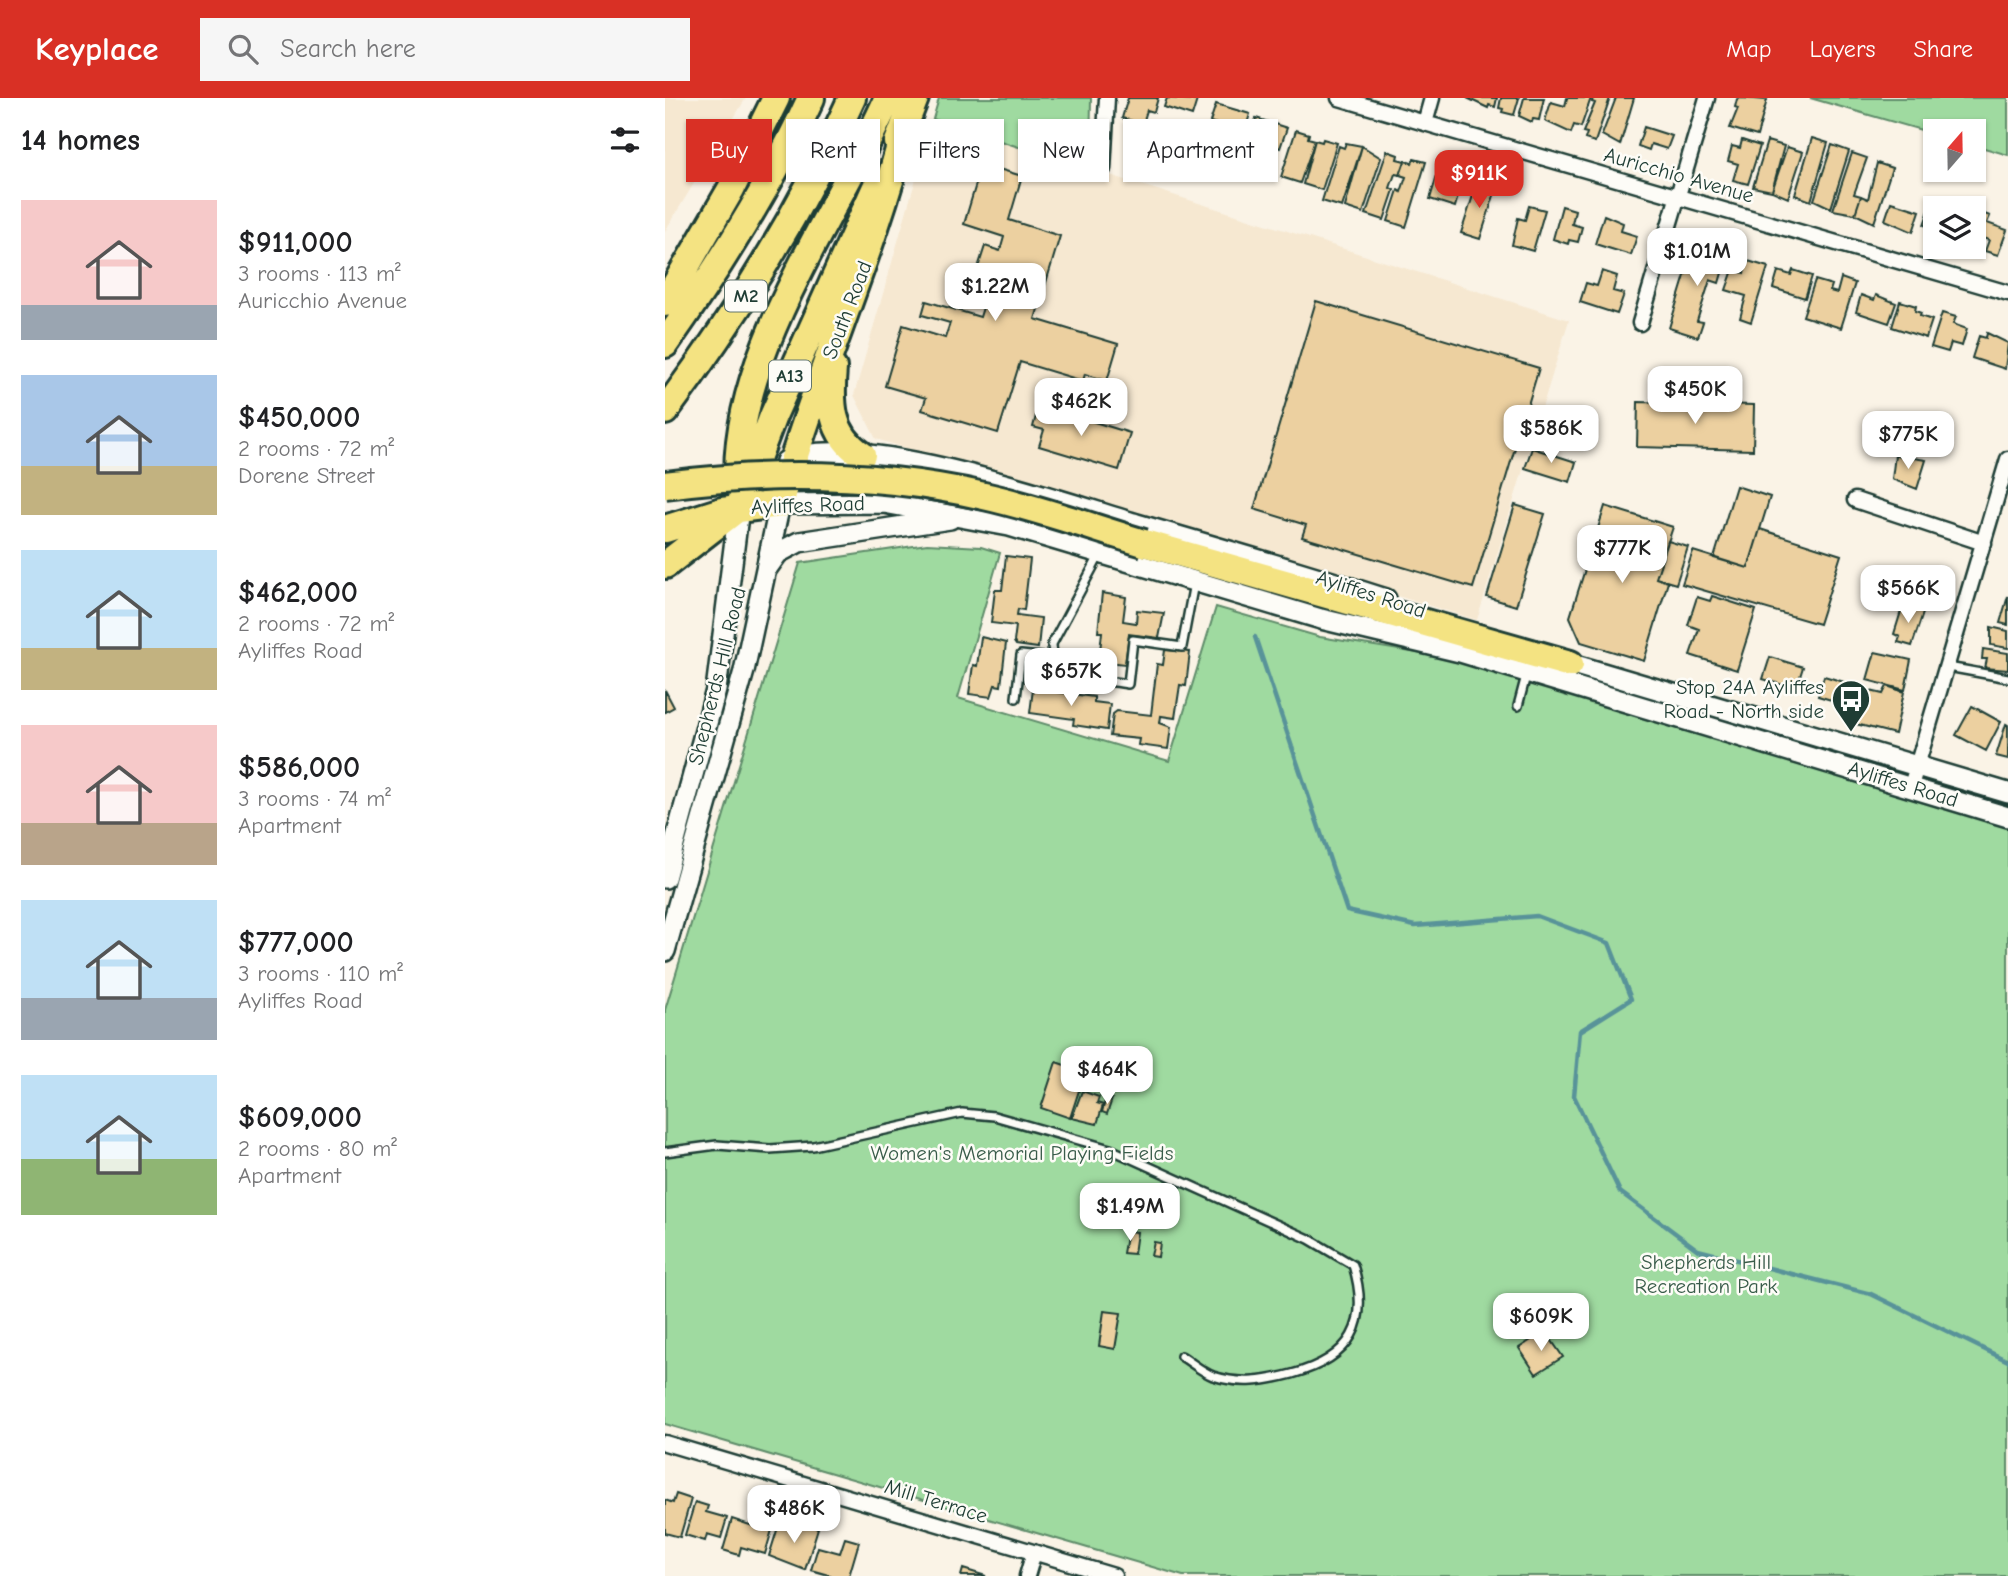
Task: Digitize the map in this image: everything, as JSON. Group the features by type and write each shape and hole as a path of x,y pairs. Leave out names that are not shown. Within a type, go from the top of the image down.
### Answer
{"highway":[{"path":"665,279 766,98"},
{"path":"665,303 731,189 776,98"},
{"name":"M2","path":"665,344 734,241 771,178 811,98"},
{"name":"M2","path":"665,411 761,273 816,173 852,98"},
{"path":"740,505 740,447 760,361 784,306 888,98"},
{"name":"South Road","path":"908,119 915,98"},
{"name":"South Road","path":"740,505 773,416 845,252 894,150"},
{"name":"South Road","path":"779,504 793,457 877,229 894,167"},
{"path":"836,339 831,392 835,422 844,441 862,455"},
{"path":"665,485 782,475 898,481 985,496 1570,664"},
{"name":"Ayliffes Road","path":"740,505 779,504"},
{"path":"665,529 740,505"},
{"path":"665,565 740,505"}],"main road":[{"name":"Ayliffes Road","path":"740,505 765,474 793,457 827,452 862,455 970,475 1220,548 1477,628 1570,664 2008,793"},
{"name":"Ayliffes Road","path":"779,504 884,503 969,517 1321,619 1392,634 1527,671 2008,817"},
{"name":"South Road","path":"772,532 779,504"},
{"name":"Shepherds Hill Road","path":"665,878 669,852 716,690 740,505"},
{"path":"765,571 778,554 799,542 969,517"},
{"name":"Shepherds Hill Road","path":"665,951 744,671 772,532"}],"street":[{"path":"1106,119 1107,98"},
{"name":"Auricchio Avenue","path":"1339,98 2008,293"},
{"path":"1425,123 1432,98"},
{"path":"1640,323 1706,98"},
{"path":"1911,786 2008,459"},
{"path":"1855,500 1984,543"},
{"path":"669,852 692,859"},
{"name":"Mill Terrace","path":"665,1443 1114,1576"},
{"path":"1027,1576 1034,1552"}],"lane":[{"path":"1101,554 1052,644 1052,658 1060,668 1083,677 1128,684 1133,640 1182,647 1195,582"},
{"path":"1016,698 1021,655 1052,658"},
{"path":"1948,667 2008,678"},
{"path":"1518,706 1527,671"},
{"path":"665,1152 717,1145 770,1149 813,1146 962,1114 993,1116 1050,1130 1122,1154 1309,1239 1353,1265 1361,1291 1355,1327 1347,1345 1319,1366 1258,1383 1212,1376 1181,1356"}],"shaded area":[{"path":"665,98 746,98 733,119 686,119 686,182 695,182 665,231"},
{"path":"1004,141 1018,146 1018,182 1109,182 1109,175 1123,179 1123,182 1132,182 1569,320 1477,620 876,439 854,395 915,182 1004,182"}],"green space":[{"path":"939,98 1091,98 1091,119 1018,119 1018,147 1004,142 1004,119 933,119"},
{"path":"1810,98 2008,98 2008,155 1986,149 1986,119 1923,119 1923,131"},
{"path":"927,544 981,547 1000,553 958,698 1169,761 1216,607 1320,637 1527,671 2008,817 2008,1576 1183,1576 665,1424 665,1010 800,563"}],"building":[{"path":"1128,98 1158,98 1154,112 1147,110 1144,119 1122,118"},
{"path":"1167,98 1197,100 1192,116 1164,107"},
{"path":"1467,98 1497,98 1495,107 1489,105 1488,108"},
{"path":"1501,98 1519,98 1514,115 1502,112 1503,109 1499,108"},
{"path":"1524,98 1544,98 1539,120 1533,119 1532,122 1519,116"},
{"path":"1567,98 1591,98 1581,127 1574,125 1571,133 1545,121 1551,102 1565,106"},
{"path":"1593,98 1610,98 1595,142 1585,139 1587,133 1583,132 1595,103 1592,102"},
{"path":"1616,98 1634,98 1620,145 1602,135"},
{"path":"1737,99 1767,100 1757,136 1730,128 1738,108 1735,107"},
{"path":"1216,104 1250,114 1248,119 1211,119"},
{"path":"1278,125 1287,128 1278,147"},
{"path":"1644,127 1672,136 1667,149 1651,144 1649,150 1638,146"},
{"path":"1296,130 1309,134 1308,138 1315,140 1300,183 1281,177"},
{"path":"1812,138 1828,143 1811,201 1795,195"},
{"path":"1323,139 1337,143 1322,190 1303,184 1315,140 1322,142"},
{"path":"1742,140 1760,146 1748,184 1733,180 1738,164 1728,161 1732,146 1740,148"},
{"path":"1767,141 1784,146 1772,191 1753,187"},
{"path":"1346,143 1362,146 1342,207 1322,201 1339,146 1344,148"},
{"path":"1832,145 1849,151 1831,208 1814,200"},
{"path":"1362,146 1381,158 1363,213 1345,207"},
{"path":"1787,147 1803,152 1788,198 1772,191"},
{"path":"1387,151 1398,155 1397,159 1405,161 1400,175 1395,174 1390,188 1394,190 1384,220 1366,214"},
{"path":"1852,153 1867,158 1854,194 1861,196 1855,214 1833,210"},
{"path":"1414,159 1426,162 1406,227 1388,221 1398,190 1401,192 1406,177 1400,175 1405,161 1412,163"},
{"path":"1877,163 1892,168 1874,223 1855,214 1861,196 1868,199"},
{"path":"1439,168 1464,175 1455,207 1430,199"},
{"path":"1004,171 1018,175 1018,182 1020,182 1009,220 1060,236 1035,319 1118,344 1107,381 1085,374 1083,381 1020,362 998,433 922,410 926,398 885,386 903,325 945,338 950,323 922,315 926,301 980,317 991,282 975,277 985,246 1000,251 1004,237 964,224 977,182 1004,182"},
{"path":"1478,180 1497,186 1480,239 1461,233"},
{"path":"1891,202 1920,211 1913,232 1885,220"},
{"path":"1529,206 1545,210 1533,251 1512,245 1518,218 1525,220"},
{"path":"1562,206 1575,210 1572,224 1582,227 1578,242 1569,240 1568,244 1553,239"},
{"path":"1986,214 1990,216 1987,223 2007,230 1998,255 1986,251 1989,240 1986,239"},
{"path":"1604,215 1623,223 1621,231 1637,236 1631,255 1595,244"},
{"path":"1695,243 1728,253 1719,283 1710,280 1697,321 1703,322 1698,337 1669,328"},
{"path":"1748,261 1768,267 1751,322 1740,318 1746,296 1726,290 1733,270 1744,273"},
{"path":"1793,270 1812,276 1805,298 1773,288 1778,271 1791,275"},
{"path":"1602,271 1617,276 1613,291 1624,294 1617,314 1580,302 1586,283 1597,286"},
{"path":"1841,278 1855,283 1841,328 1803,316 1815,280 1832,285 1830,291 1837,293"},
{"path":"1861,295 1874,300 1876,295 1896,303 1889,323 1856,312"},
{"path":"1316,301 1539,368 1473,588 1302,537 1306,525 1254,509"},
{"path":"1900,301 1916,306 1915,311 1921,313 1920,316 1932,320 1926,338 1892,327"},
{"path":"1942,313 1956,317 1953,324 1967,329 1962,346 1951,343 1948,352 1931,347"},
{"path":"1987,333 2008,343 2005,369 1972,358 1979,336 1986,338"},
{"path":"1638,402 1754,405 1753,450 1637,447"},
{"path":"1039,405 1130,433 1119,470 1039,446 1044,430 1033,427"},
{"path":"1532,448 1576,462 1570,482 1525,468"},
{"path":"1895,455 1926,460 1917,489 1892,479"},
{"path":"1736,486 1770,497 1748,568 1714,558"},
{"path":"1515,505 1545,514 1516,606 1487,597"},
{"path":"1605,506 1673,527 1656,578 1668,582 1644,661 1581,642 1570,617"},
{"path":"1760,529 1841,555 1819,624 1682,584 1693,551 1748,568"},
{"path":"1668,541 1688,547 1676,584 1656,578"},
{"path":"1006,556 1030,559 1024,610 1018,609 1017,615 1041,618 1038,648 1016,645 1016,626 991,623 995,590 1002,590"},
{"path":"1102,593 1126,597 1123,621 1136,623 1137,610 1164,613 1159,638 1129,634 1125,664 1099,661 1102,632 1098,632"},
{"path":"1712,596 1756,610 1737,670 1690,655 1699,629 1688,625 1697,597 1710,601"},
{"path":"2008,596 2008,625 2000,623"},
{"path":"1903,605 1924,610 1912,646 1898,642 1900,637 1894,634"},
{"path":"1991,627 2008,631 2008,648 1991,645"},
{"path":"981,637 1006,643 1001,686 995,685 991,697 969,694"},
{"path":"1983,649 2008,653 2008,670 1985,668 1987,659 1982,659"},
{"path":"1165,650 1190,652 1186,686 1180,685 1175,718 1161,716 1160,723 1171,727 1168,749 1138,745 1139,739 1110,736 1113,714 1117,711 1151,715 1157,664 1163,665"},
{"path":"1875,652 1911,660 1905,690 1867,680"},
{"path":"1770,657 1803,667 1796,689 1763,679"},
{"path":"1824,676 1854,685 1848,705 1818,696"},
{"path":"1887,686 1904,692 1895,734 1856,724 1870,691 1883,694"},
{"path":"1033,689 1094,697 1094,702 1110,704 1107,730 1073,725 1074,719 1030,713"},
{"path":"665,690 674,707 665,712"},
{"path":"1972,706 2001,722 1986,751 1956,735"},
{"path":"2006,724 2008,725 2008,759 1996,756"},
{"path":"1056,1062 1085,1072 1070,1118 1041,1108"},
{"path":"1082,1091 1099,1097 1097,1103 1103,1105 1097,1124 1072,1118"},
{"path":"1106,1098 1112,1099 1107,1114 1102,1112"},
{"path":"1127,1231 1137,1232 1134,1254 1123,1253"},
{"path":"1154,1242 1160,1243 1158,1257 1151,1256"},
{"path":"1104,1311 1121,1313 1115,1349 1099,1346"},
{"path":"1545,1331 1563,1357 1536,1374 1519,1348"},
{"path":"676,1494 691,1499 680,1537 665,1533 665,1500 673,1503"},
{"path":"695,1502 708,1506 706,1512 727,1518 721,1538 707,1534 705,1541 685,1535"},
{"path":"759,1518 774,1523 765,1554 741,1547 739,1555 723,1550 732,1519 756,1527"},
{"path":"798,1522 818,1528 805,1570 769,1556 779,1524 796,1529"},
{"path":"845,1538 859,1542 849,1576 832,1576 811,1570 818,1547 840,1553"},
{"path":"963,1569 986,1576 961,1576"}],"waterway":[{"path":"1255,637 1347,911 1415,926 1537,916 1609,943 1631,999 1580,1031 1574,1096 1620,1192 1698,1250 1871,1294 2008,1361"}],"place":[{"name":"Stop 24A Ayliffes Road - North side","path":"1851,733"}],"park label":[{"name":"Women's Memorial Playing Fields","path":"1022,1153"},
{"name":"Shepherds Hill Recreation Park","path":"1706,1274"}]}
